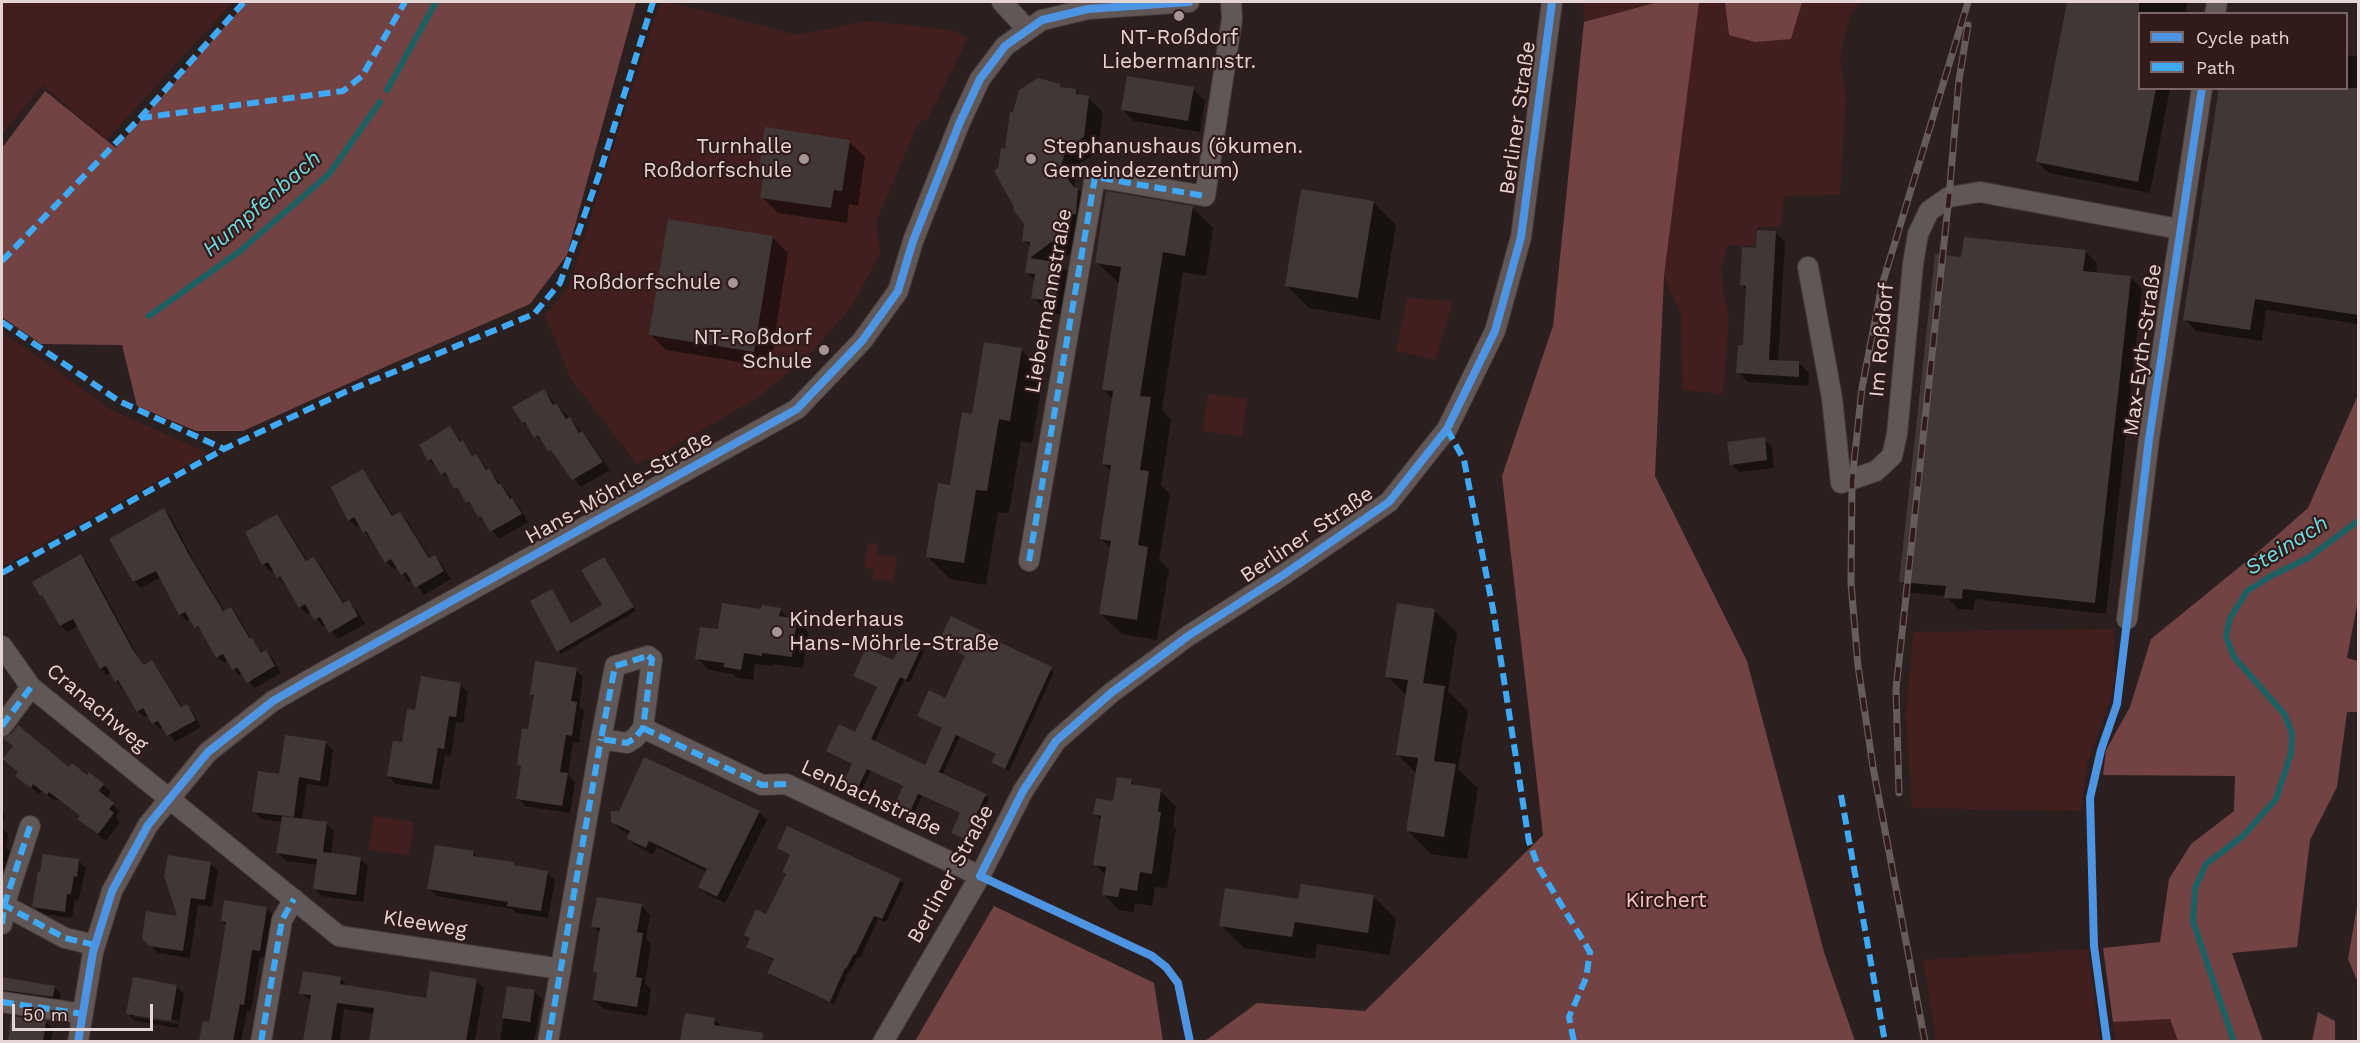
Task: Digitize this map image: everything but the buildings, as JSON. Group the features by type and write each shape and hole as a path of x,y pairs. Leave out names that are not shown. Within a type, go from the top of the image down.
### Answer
{"street":[{"path":"1002,2 1028,30"},
{"name":"Hans-Möhrle-Straße","path":"78,1041 95,945 112,891 148,825 208,752 273,701 341,661 797,410 862,341 898,291 915,235 980,79 1005,46 1042,20 1088,9 1189,2"},
{"name":"Liebermannstraße","path":"1029,561 1095,177 1205,196 1232,19 1231,2"},
{"name":"Berliner Straße","path":"883,1041 980,876 1023,791 1056,741 1111,693 1188,636 1389,502 1447,429 1495,331 1521,237 1552,2"},
{"name":"Max-Eyth-Straße","path":"2127,619 2148,439 2202,90"},
{"name":"Im Roßdorf","path":"1808,267 1832,398 1841,483 1876,471 1892,456 1897,434 1912,264 1918,234 1929,211 1949,197 1980,192 2180,228"},
{"name":"Cranachweg","path":"2,646 31,687 170,798"},
{"path":"548,1041 601,739 615,666 648,656 652,659 643,728 633,741 627,743 601,739"},
{"path":"2,726 31,687"},
{"name":"Lenbachstraße","path":"643,728 762,785 786,783 980,876"},
{"name":"Kleeweg","path":"170,798 339,936 561,969"},
{"path":"30,826 2,911 65,938 95,945"},
{"path":"261,1041 282,920 294,899"},
{"path":"2,1002 83,1014"}],"shaded area":[{"path":"2,2 233,2 106,140 43,85 2,134"},
{"path":"660,2 669,2 797,35 868,21 951,30 968,38 928,118 918,123 876,222 880,254 850,309 804,360 757,398 661,454 637,464 571,379 545,315 568,288"},
{"path":"1583,2 1658,2 1584,22"},
{"path":"1699,2 1725,2 1729,35 1791,39 1802,2 1860,2 1850,17 1840,56 1846,96 1840,195 1784,196 1781,227 1757,227 1755,246 1727,245 1722,268 1723,292 1729,318 1723,394 1683,390 1681,315 1664,276"},
{"path":"1407,298 1453,301 1435,360 1396,351"},
{"path":"2,333 111,410 208,453 2,567"},
{"path":"1208,394 1247,399 1242,436 1203,431"},
{"path":"868,543 878,544 877,554 897,557 893,582 872,579 873,569 864,568"},
{"path":"2114,629 2115,679 2108,707 2087,764 2081,811 1912,808 1906,716 1913,632"},
{"path":"374,816 414,822 409,855 369,850"},
{"path":"2088,949 2100,1041 1936,1041 1923,960"},
{"path":"2170,1019 2178,1041 2116,1041 2113,1022"}],"green space":[{"path":"247,2 636,2 567,255 530,304 243,431 196,431 137,406 122,345 41,344 2,317 2,148 45,91 116,148"},
{"name":"Kirchert","path":"1658,2 1699,2 1664,276 1655,476 1747,661 1824,952 1855,1041 1205,1041 1257,1003 1365,1011 1543,835 1502,476 1553,326 1584,22"},
{"path":"1725,2 1802,2 1791,39 1755,42 1729,35"},
{"path":"2358,395 2358,600 2347,658 2358,661 2358,712 2347,712 2337,787 2310,840 2297,947 2232,953 2263,1041 2178,1041 2170,1019 2113,1022 2103,948 2160,942 2169,879 2191,844 2234,811 2235,776 2103,775 2106,750 2130,707 2151,639 2308,508"},
{"path":"2358,901 2358,983 2348,959"},
{"path":"994,906 1154,983 1163,1041 915,1041"},
{"path":"2318,1012 2335,1021 2335,1041 2312,1041"}],"waterway":[{"name":"Humpfenbach","path":"387,90 436,2"},
{"name":"Humpfenbach","path":"149,316 240,251 329,174 380,102"},
{"name":"Steinach","path":"2234,1042 2193,921 2195,888 2206,864 2243,836 2276,799 2291,754 2292,734 2285,715 2234,657 2226,637 2230,618 2247,591 2308,558 2358,521"}],"railway":[{"path":"1925,1042 1873,767 1858,666 1851,583 1852,481 1862,388 1882,285 1968,2"},
{"path":"1899,793 1896,689 1949,197 1959,80 1968,25"}],"marked path":[{"path":"2,261 140,118 244,2"},
{"path":"140,118 343,91 362,76 405,2"},
{"path":"2,573 224,449 345,392 534,314 560,283 600,172 653,2"},
{"path":"1029,561 1095,177 1205,196"},
{"path":"2,322 119,401 224,449"},
{"path":"1447,429 1464,460 1493,609 1529,842 1539,868 1590,952 1586,978 1569,1017 1574,1042"},
{"path":"648,656 652,659 643,728 635,738 627,743 601,739 615,666 648,656"},
{"path":"2,726 31,687"},
{"path":"643,728 762,785 786,784"},
{"path":"548,1042 601,739"},
{"path":"1841,795 1885,1042"},
{"path":"2,924 4,906 30,826"},
{"path":"261,1042 282,920 294,899"},
{"path":"2,904 65,938 95,945"},
{"path":"2,1002 83,1014"}],"cycle path":[{"path":"78,1042 93,952 112,891 148,825 208,752 273,701 797,409 862,341 898,291 913,241 960,122 980,79 1005,46 1042,20 1088,9 1189,2"},
{"path":"1190,1042 1178,983 1166,967 1152,956 980,876 1023,791 1056,741 1111,693 1188,636 1283,575 1389,502 1447,429 1495,331 1521,237 1552,2"},
{"path":"2107,1042 2094,946 2090,798 2101,750 2117,704 2149,439 2202,90"}],"place":[{"name":"NT-Roßdorf Liebermannstr.","path":"1179,16"},
{"name":"Turnhalle Roßdorfschule","path":"804,159"},
{"name":"Stephanushaus (ökumen. Gemeindezentrum)","path":"1031,159"},
{"name":"Roßdorfschule","path":"733,283"},
{"name":"NT-Roßdorf Schule","path":"824,350"},
{"name":"Kinderhaus Hans-Möhrle-Straße","path":"777,632"}]}
